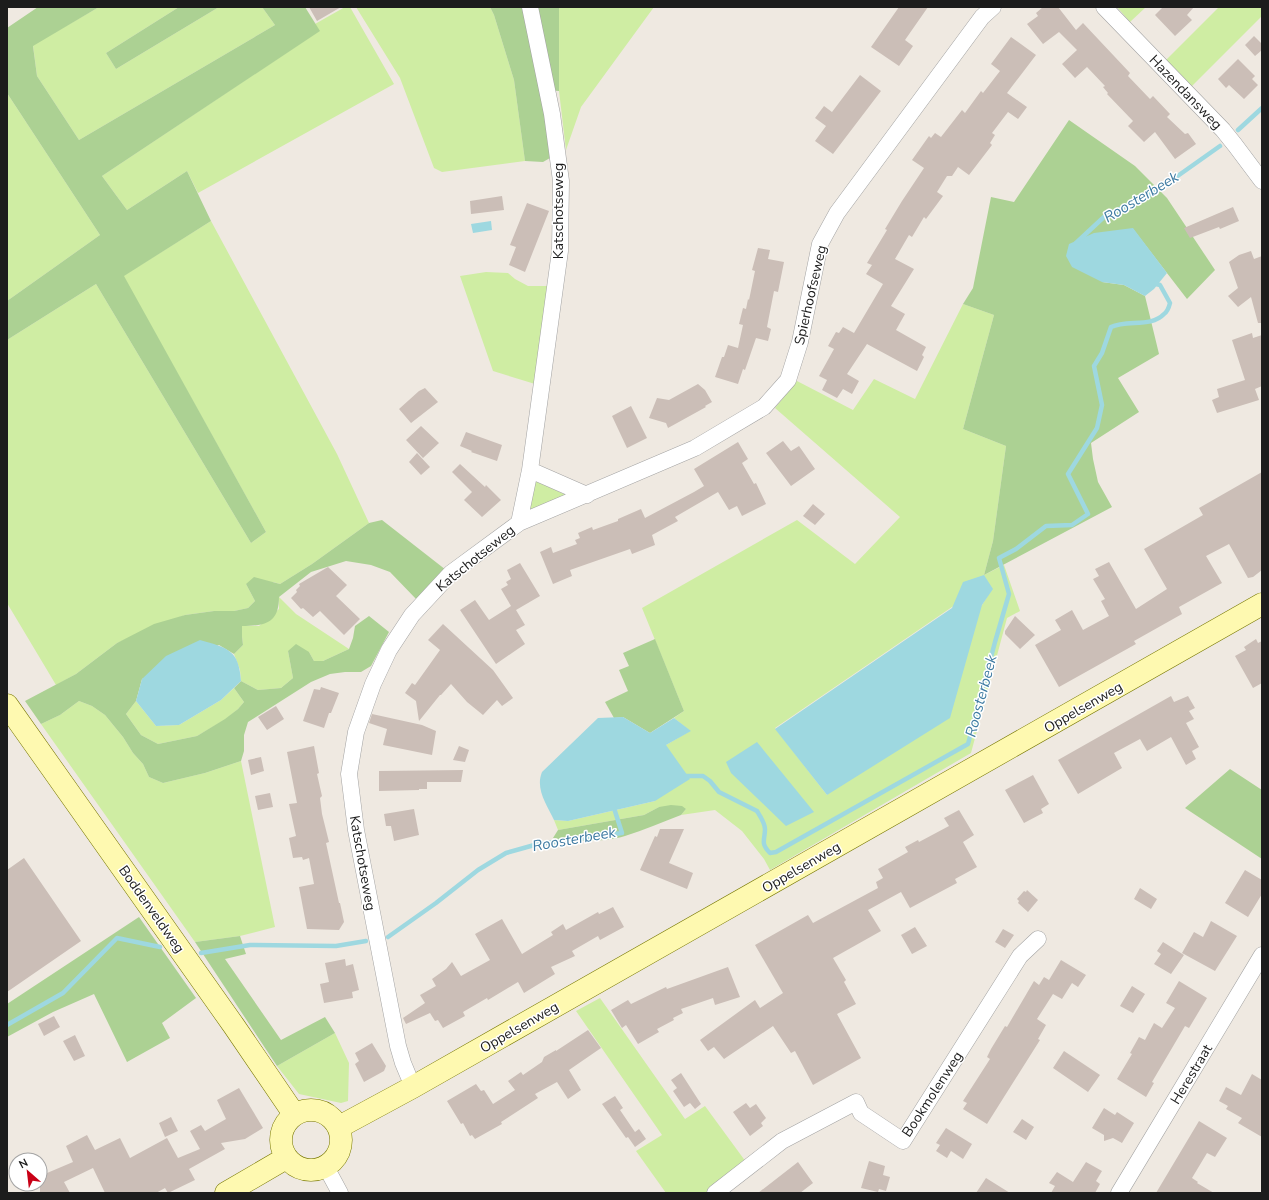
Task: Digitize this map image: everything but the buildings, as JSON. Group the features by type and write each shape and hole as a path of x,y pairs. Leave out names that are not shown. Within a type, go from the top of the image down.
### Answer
{"street":[{"name":"Katschotseweg","path":"413,1087 398,1046 356,830 349,774 356,732 373,684 389,650 412,615 451,573 519,523 530,470 560,251 561,182 552,114 530,7"},
{"name":"Spierhoofseweg","path":"519,523 695,448 764,407 788,380 800,342 820,244 837,213 982,16 993,7"},
{"name":"Hazendansweg","path":"1104,7 1223,130 1240,150 1262,181"},
{"path":"530,470 586,495"},
{"name":"Oppelsenweg","path":"339,1127 413,1087 1262,604"},
{"name":"Boddenveldweg","path":"7,705 234,1026 294,1114"},
{"name":"Bookmolenweg","path":"715,1193 782,1142 856,1102 861,1113 903,1141 1020,956 1038,939"},
{"name":"Herestraat","path":"1119,1193 1262,955"},
{"path":"306,1110 320,1111 331,1117 339,1127 342,1136 341,1145 338,1154 326,1167 315,1170 304,1170 294,1165 286,1158 281,1147 281,1134 286,1123 294,1114 306,1110"},
{"path":"226,1193 286,1158"},
{"path":"326,1167 340,1193"}],"green space":[{"path":"38,7 99,7 33,46 37,76 79,140 275,25 262,7 305,7 320,31 102,176 127,210 187,171 211,221 124,276 266,532 251,543 96,284 7,340 7,301 100,235 7,93 7,28"},
{"path":"99,7 179,7 106,53 116,69 219,7 262,7 275,25 79,140 37,76 33,45"},
{"path":"179,7 219,7 116,69 106,53"},
{"path":"345,7 350,7 394,84 198,193 187,171 127,210 102,176 319,31 315,24"},
{"path":"356,7 490,7 494,15 514,80 525,161 442,172 434,168 400,78"},
{"path":"490,7 559,7 559,91 542,90 550,158 543,162 525,161 514,80 494,15"},
{"path":"559,7 654,7 581,107 566,150 559,91"},
{"path":"1117,7 1146,7 1130,22"},
{"path":"1219,7 1262,7 1262,16 1191,87 1166,60"},
{"path":"7,93 100,235 7,301"},
{"path":"1069,120 1135,166 1167,198 1215,270 1187,299 1133,229 1102,282 1124,285 1145,296 1159,354 1118,378 1139,412 1091,443 1098,482 1112,507 984,575 993,541 1006,446 963,429 994,315 963,304 973,288 991,197 1014,202"},
{"path":"211,221 337,454 369,523 312,564 280,584 273,582 246,584 255,601 248,608 234,611 214,611 185,615 117,643 76,674 56,685 7,603 7,340 96,284 251,543 266,532 123,276"},
{"path":"486,272 508,273 515,279 528,286 548,286 535,384 493,371 460,276"},
{"path":"963,304 994,315 963,429 1006,446 993,541 984,575 1004,565 1020,611 1007,618 971,753 770,870 764,859 742,831 715,810 681,815 686,809 659,807 644,815 558,830 554,820 568,821 655,801 666,745 690,731 674,718 684,711 642,608 797,520 855,564 900,517 775,408 797,381 853,410 874,379 915,399","holes":["992,589 982,605 827,795 775,728 952,607"]},
{"path":"534,480 566,495 530,512 527,510"},
{"path":"382,520 446,570 417,600 390,572 371,565 346,561 311,572 279,597 276,612 273,618 269,621 264,624 242,626 243,645 234,654 219,645 142,679 136,701 126,714 141,735 158,744 197,736 225,719 238,709 244,702 234,688 241,681 258,690 281,688 293,678 288,651 296,644 309,652 314,661 323,661 349,649 355,626 369,616 389,632 371,666 361,672 330,674 311,682 248,722 244,735 244,751 241,761 205,773 163,783 149,777 143,764 133,753 123,737 105,715 92,706 79,701 60,715 41,724 25,701 76,674 117,643 154,624 185,615 214,611 234,611 248,608 255,601 246,584 254,577 280,584 312,564 369,523"},
{"path":"279,597 296,614 349,649 323,661 314,661 309,652 288,651 293,678 281,688 258,690 241,681 240,670 234,654 243,645 242,626 259,626 279,609"},
{"path":"655,639 684,711 650,733 623,717 614,718 605,702 628,691 619,670 629,666 623,653"},
{"path":"234,688 244,702 226,719 197,736 158,744 141,735 126,714 136,701 156,726 179,725 221,700"},
{"path":"79,701 92,706 105,715 143,764 149,777 163,783 205,773 241,761 275,927 240,936 195,942 41,724 60,715"},
{"path":"1230,769 1262,790 1262,859 1185,808"},
{"path":"671,805 682,806 686,809 681,815 625,836 589,841 553,838 558,830 644,815 659,807"},
{"path":"139,917 196,998 162,1023 170,1038 127,1062 94,994 53,1012 7,1037 7,1004"},
{"path":"240,936 246,954 225,959 281,1040 325,1017 335,1033 277,1066 195,942"},
{"path":"600,998 685,1119 705,1106 746,1162 705,1193 666,1193 636,1151 662,1135 576,1011"},
{"path":"335,1033 349,1063 348,1101 341,1103 299,1094 277,1066"}],"water":[{"path":"491,221 492,230 473,233 471,224"},
{"path":"1133,228 1167,273 1154,289 1145,296 1124,285 1102,282 1072,267 1066,256 1069,244 1094,233"},
{"path":"984,575 993,589 982,605 950,718 827,795 775,729 952,608 963,582"},
{"path":"200,640 225,648 235,657 240,671 241,681 221,700 179,725 156,726 136,701 142,679 166,656"},
{"path":"623,717 650,733 674,718 691,731 666,745 690,779 655,801 568,821 554,820 545,803 541,791 540,778 542,772 598,718"},
{"path":"757,742 814,812 786,826 731,773 726,762"}],"waterway":[{"name":"Roosterbeek","path":"1238,130 1262,108"},
{"name":"Roosterbeek","path":"1076,243 1105,216 1155,192 1220,146"},
{"name":"Roosterbeek","path":"683,776 703,776 710,781 719,792 757,811 765,827 764,844 770,853 776,852 968,744 1009,594 999,558 1016,549 1046,526 1072,525 1088,514 1068,474 1097,428 1102,405 1094,366 1102,353 1111,327 1152,321 1159,318 1166,312 1170,303 1160,285 1152,283"},
{"name":"Roosterbeek","path":"388,937 436,903 478,870 506,853 538,844 622,833 613,805"},
{"name":"Roosterbeek","path":"7,1025 63,993 117,938 160,947"},
{"name":"Roosterbeek","path":"201,953 250,945 336,946 366,941"}]}
